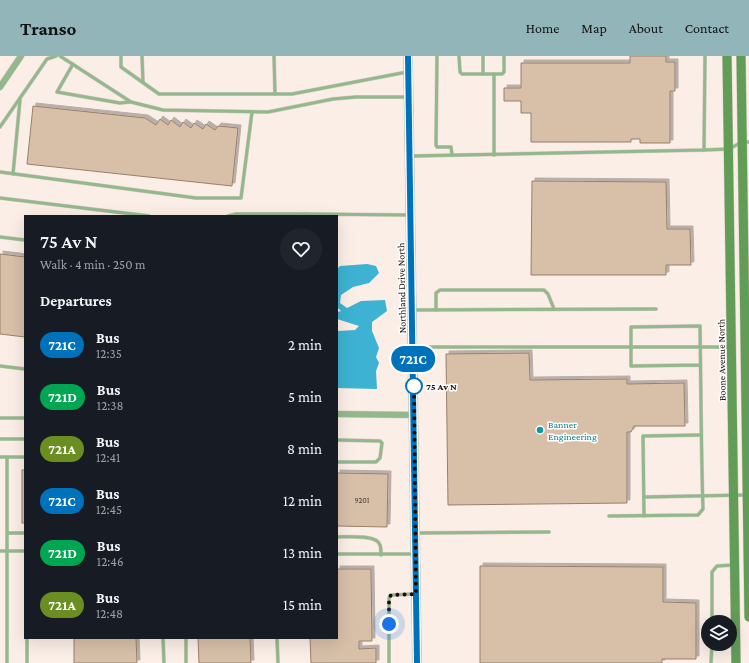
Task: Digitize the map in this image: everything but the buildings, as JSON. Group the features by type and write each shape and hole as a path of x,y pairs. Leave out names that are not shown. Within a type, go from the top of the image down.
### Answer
{"street":[{"path":"0,87 21,56"},
{"name":"Northland Drive North","path":"408,56 417,663"},
{"name":"Boone Avenue North","path":"727,56 736,663"},
{"path":"741,56 746,142 749,617"},
{"path":"338,414 414,415"}],"lane":[{"path":"0,127 47,60 56,56"},
{"path":"60,56 131,102"},
{"path":"122,56 121,67 159,94 292,94 409,72"},
{"path":"142,56 143,82"},
{"path":"274,56 275,94"},
{"path":"436,56 436,145 437,147 451,147 452,155"},
{"path":"460,56 460,72 462,74 502,74 504,72 504,56"},
{"path":"483,56 483,74"},
{"path":"704,150 705,56"},
{"path":"74,64 57,92 120,103 131,102 163,110 268,112 333,99 356,97 409,97"},
{"path":"494,74 494,155"},
{"path":"13,174 20,98"},
{"path":"0,172 196,198 241,198 252,112"},
{"path":"410,156 616,153 630,150 729,149 746,142"},
{"path":"0,198 141,215"},
{"path":"232,215 411,215"},
{"path":"0,237 24,240"},
{"path":"436,310 436,293 440,290 544,290 548,294 554,309"},
{"path":"412,310 656,308"},
{"path":"609,516 698,515 703,509 700,326 630,327 631,366 700,365"},
{"path":"413,347 731,346"},
{"path":"0,366 24,369"},
{"path":"0,418 24,418"},
{"path":"644,516 643,436 702,435"},
{"path":"0,439 24,439"},
{"path":"338,440 380,441 382,443 380,458 376,462 338,462"},
{"path":"0,457 24,457"},
{"path":"7,457 7,663"},
{"path":"644,497 748,496"},
{"path":"416,533 549,532"},
{"path":"8,533 24,533"},
{"path":"338,537 372,537 381,545 381,555"},
{"path":"0,551 24,551"},
{"path":"338,554 416,554"},
{"path":"712,615 712,572 717,566 735,564"},
{"path":"389,663 389,598 391,595 416,594"},
{"path":"27,639 27,663"},
{"path":"163,639 164,663"},
{"path":"186,639 186,663"},
{"path":"277,639 278,663"},
{"path":"711,663 712,651"}],"water":[{"path":"367,264 376,266 379,273 369,283 353,287 341,295 340,303 347,308 361,301 385,300 387,311 372,322 372,331 379,348 376,357 379,363 376,371 377,389 338,388 338,331 355,330 359,326 338,319 338,312 341,311 338,308 338,268 340,266"}],"bus line":[{"name":"721C","path":"408,56 417,663"}],"place":[{"name":"75 Av N","path":"414,386"},
{"name":"Banner Engineering","path":"540,430"}],"route":[{"path":"389,624 389,598 391,595 416,594 414,386"}]}
